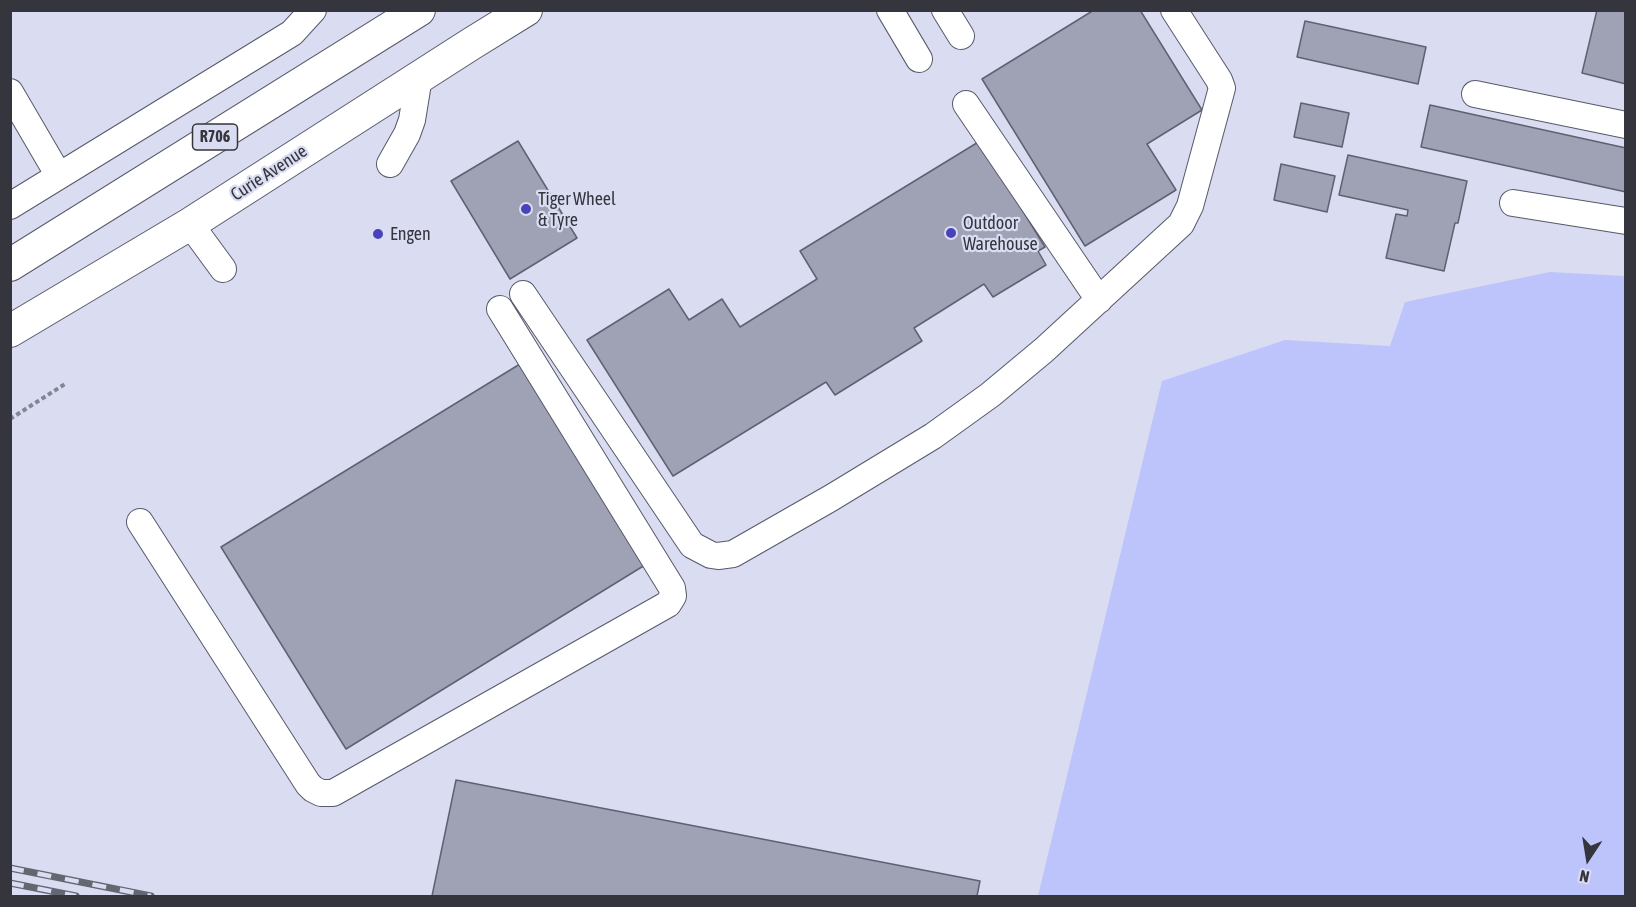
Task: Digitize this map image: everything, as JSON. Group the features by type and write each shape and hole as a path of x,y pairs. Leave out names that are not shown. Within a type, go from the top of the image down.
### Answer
{"main road":[{"name":"R706","path":"10,265 419,10"},
{"name":"Curie Avenue","path":"10,332 190,224 526,10"}],"lane":[{"path":"10,206 292,33 313,10"},
{"path":"890,10 920,58"},
{"path":"945,10 961,36"},
{"path":"523,294 692,545 718,556 733,554 933,436 990,395 1044,350 1185,219 1191,206 1221,91 1219,80 1174,10"},
{"path":"390,164 412,120 419,77"},
{"path":"10,92 59,176"},
{"path":"1475,94 1626,125"},
{"path":"966,104 1099,300"},
{"path":"1513,203 1626,221"},
{"path":"190,224 224,269"},
{"path":"140,522 308,784 321,793 333,793 668,604 673,596 672,588 500,309"}],"path":[{"path":"10,419 64,384"}],"shaded area":[{"path":"1550,272 1625,276 1625,896 1038,896 1162,381 1285,340 1390,346 1405,302"}],"building":[{"path":"1094,10 1140,10 1202,110 1147,144 1176,190 1085,246 982,79"},
{"path":"1597,10 1626,10 1626,84 1582,73"},
{"path":"1305,21 1426,47 1418,84 1297,57"},
{"path":"1301,103 1349,113 1342,147 1294,137"},
{"path":"1430,105 1626,148 1626,192 1421,147"},
{"path":"518,141 577,238 510,279 451,181"},
{"path":"980,141 1045,247 1038,251 1046,265 993,297 984,284 914,328 922,341 835,395 826,382 673,476 587,340 669,289 689,320 722,299 740,327 817,279 800,251"},
{"path":"1348,155 1467,181 1444,271 1386,258 1396,214 1407,216 1408,210 1339,195"},
{"path":"1281,164 1335,176 1327,212 1274,200"},
{"path":"520,364 645,565 346,749 221,547"},
{"path":"456,780 980,881 977,896 432,896"}],"railway":[{"path":"10,868 151,896"},
{"path":"10,883 76,896"}],"place":[{"name":"Tiger Wheel & Tyre","path":"526,209"},
{"name":"Outdoor Warehouse","path":"951,233"},
{"name":"Engen","path":"378,234"}]}
